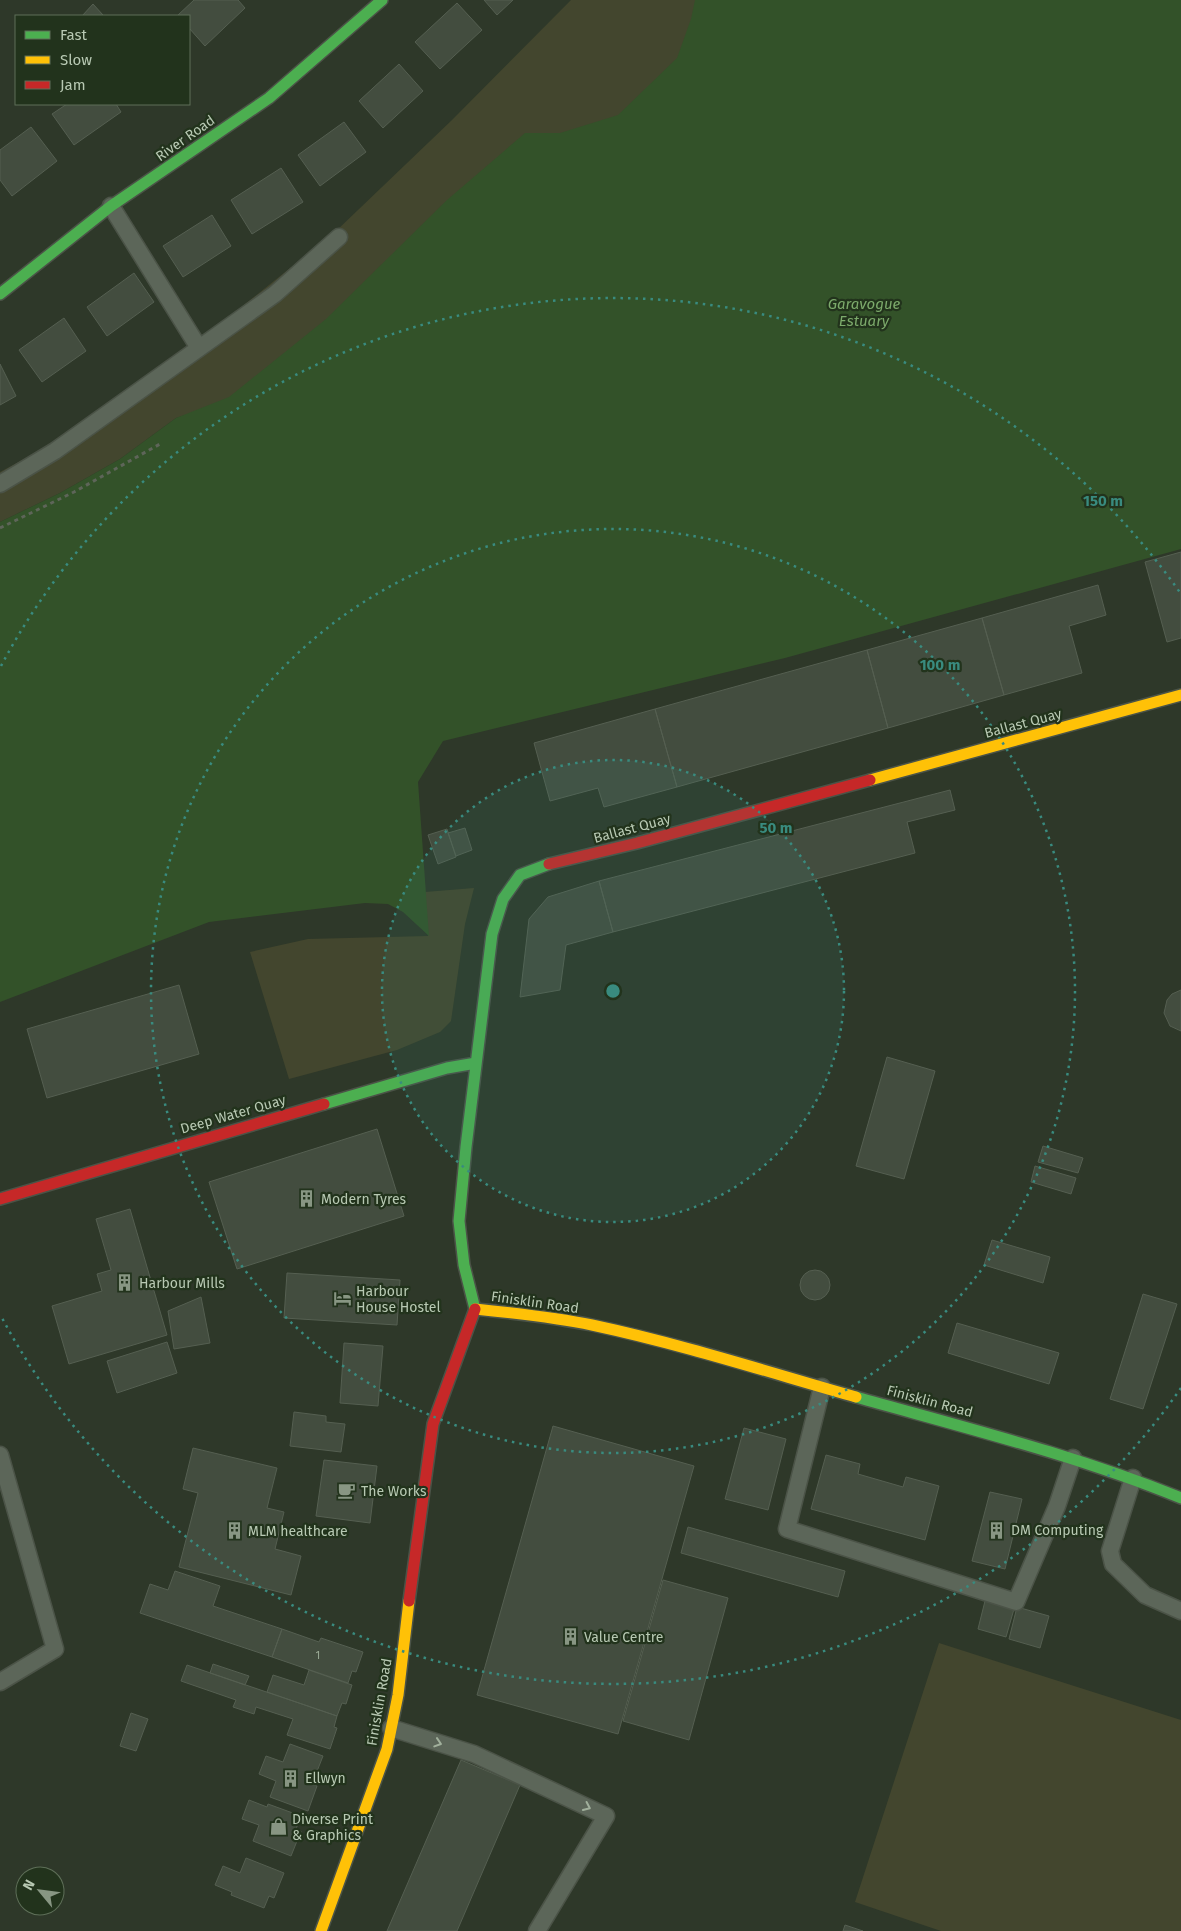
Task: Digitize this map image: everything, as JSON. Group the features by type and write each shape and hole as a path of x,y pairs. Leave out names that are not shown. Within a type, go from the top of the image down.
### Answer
{"street":[{"name":"River Road","path":"0,294 111,206 269,98 382,0"},
{"name":"Ballast Quay","path":"475,1309 464,1265 459,1221 492,934 503,899 520,875 544,865 637,843 1181,695"},
{"name":"Deep Water Quay","path":"0,1199 447,1068 476,1064"},
{"name":"Finisklin Road","path":"321,1931 387,1749 398,1695 433,1424 475,1309 522,1313 591,1325 733,1362 978,1429 1133,1478 1181,1498"}],"lane":[{"path":"111,206 199,348"},
{"path":"0,484 56,451 275,294 339,237"},
{"path":"822,1387 787,1529 1016,1602 1058,1506 1073,1458"},
{"path":"0,1455 55,1649 0,1682"},
{"path":"1133,1478 1110,1551 1113,1564 1145,1595 1181,1611"},
{"path":"391,1728 474,1754 606,1816 537,1931"}],"path":[{"path":"0,528 74,492 160,444"}],"shaded area":[{"path":"571,0 1181,0 273,387 176,418 120,459 60,493 0,522 0,472 52,444 214,329 335,232 452,120"},
{"path":"474,888 465,924 451,1021 440,1032 397,1050 289,1079 250,952 308,939 428,936 425,892"},
{"path":"939,1643 1181,1720 1181,1931 941,1931 855,1902"}],"water":[{"name":"Garavogue Estuary","path":"695,0 1181,0 1181,549 785,658 443,741 418,782 429,936 403,912 388,904 365,903 209,922 0,1002 0,522 60,493 120,459 176,418 229,397 326,319 447,200 525,133 560,133 618,115 677,58 691,19"}],"building":[{"path":"194,0 238,0 245,8 205,46 190,29 190,15 178,15"},
{"path":"484,0 513,0 497,15"},
{"path":"457,3 482,30 440,69 415,42"},
{"path":"93,4 103,15 83,15"},
{"path":"399,64 423,91 383,128 359,101"},
{"path":"66,105 117,105 121,112 74,145 52,114"},
{"path":"344,122 366,152 320,186 298,155"},
{"path":"31,127 57,161 12,196 0,180 0,150"},
{"path":"281,168 303,202 252,234 231,200"},
{"path":"212,215 231,246 183,277 163,246"},
{"path":"134,273 154,302 107,336 87,307"},
{"path":"64,318 86,351 42,382 19,350"},
{"path":"0,364 16,396 0,405"},
{"path":"1181,552 1181,638 1167,642 1145,562"},
{"path":"1098,585 1106,615 1069,626 1082,673 1004,695 982,618"},
{"path":"982,618 1004,695 888,728 867,650"},
{"path":"867,650 888,728 677,787 655,709"},
{"path":"655,709 677,787 604,807 598,788 550,801 534,743"},
{"path":"950,790 955,810 907,822 915,853 613,932 599,881"},
{"path":"465,828 472,850 456,856 448,833"},
{"path":"447,829 456,857 438,864 428,835"},
{"path":"599,881 613,932 566,945 560,990 520,997 529,919 548,897"},
{"path":"179,985 199,1054 47,1098 27,1029"},
{"path":"1181,990 1181,1031 1170,1026 1164,1013 1167,1000 1172,994"},
{"path":"887,1057 935,1071 904,1179 856,1166"},
{"name":"Modern Tyres","path":"377,1129 404,1216 237,1269 209,1182"},
{"path":"1043,1146 1083,1158 1078,1173 1038,1162"},
{"path":"1035,1166 1076,1178 1071,1194 1031,1182"},
{"name":"Harbour Mills","path":"130,1209 167,1335 69,1364 52,1306 102,1291 97,1274 111,1270 96,1219"},
{"path":"992,1240 1050,1257 1043,1283 984,1265"},
{"path":"815,1270 826,1274 830,1285 826,1296 815,1300 804,1296 800,1285 804,1274"},
{"name":"Harbour House Hostel","path":"287,1273 400,1280 397,1325 284,1318"},
{"path":"1143,1294 1177,1304 1143,1409 1110,1399"},
{"path":"201,1297 210,1343 174,1349 168,1311"},
{"path":"957,1323 1059,1353 1049,1384 948,1353"},
{"path":"167,1342 177,1373 117,1393 107,1361"},
{"path":"344,1343 383,1346 378,1406 340,1403"},
{"path":"294,1412 326,1416 326,1422 345,1424 341,1452 290,1446"},
{"name":"Value Centre","path":"553,1426 694,1466 618,1734 477,1695"},
{"path":"744,1428 786,1439 768,1510 725,1499"},
{"name":"MLM healthcare","path":"193,1448 277,1468 267,1508 284,1512 275,1549 301,1556 291,1595 179,1567 198,1493 183,1489"},
{"path":"826,1455 860,1464 858,1474 903,1487 906,1477 939,1486 925,1540 811,1509"},
{"name":"The Works","path":"324,1460 377,1466 370,1523 316,1516"},
{"name":"DM Computing","path":"990,1492 1022,1499 1005,1569 972,1561"},
{"path":"688,1527 845,1571 838,1597 681,1553"},
{"path":"175,1571 220,1586 213,1606 282,1629 272,1657 140,1613 150,1584 168,1590"},
{"path":"663,1580 728,1598 689,1740 623,1721"},
{"path":"985,1601 1014,1609 1006,1637 978,1629"},
{"path":"1017,1607 1049,1616 1040,1648 1009,1639"},
{"path":"282,1629 319,1642 321,1638 363,1652 356,1672 352,1671 348,1683 272,1657"},
{"path":"213,1664 249,1676 245,1685 210,1673"},
{"path":"187,1665 337,1716 334,1727 337,1728 330,1749 287,1735 293,1719 256,1707 254,1714 233,1707 236,1700 181,1681"},
{"path":"309,1670 352,1685 346,1704 342,1703 337,1716 267,1692 273,1675 304,1685"},
{"path":"131,1713 148,1719 136,1751 120,1746"},
{"name":"Ellwyn","path":"290,1744 323,1756 312,1784 317,1786 308,1811 270,1797 276,1781 259,1774 266,1756 283,1762"},
{"path":"461,1760 520,1785 457,1931 387,1931"},
{"name":"Diverse Print & Graphics","path":"249,1800 267,1807 268,1804 301,1816 296,1829 301,1831 291,1856 253,1841 259,1825 242,1819"},
{"path":"246,1858 284,1873 274,1898 269,1896 264,1908 231,1895 232,1892 215,1885 223,1866 240,1873"},
{"path":"845,1925 863,1931 843,1931"}],"traffic: fast":[{"path":"0,294 111,206 269,98 382,0"},
{"path":"475,1309 464,1265 459,1221 492,934 503,899 520,875 549,864"},
{"path":"324,1104 447,1068 476,1063"},
{"path":"856,1397 1061,1455 1181,1498"}],"traffic: slow":[{"path":"870,780 1181,695"},
{"path":"475,1309 592,1325 691,1350 856,1397"},
{"path":"321,1931 387,1749 398,1695 409,1601"}],"traffic: jam":[{"path":"549,864 637,843 870,780"},
{"path":"0,1199 324,1104"},
{"path":"409,1601 433,1424 475,1309"}],"place":[{"name":"Modern Tyres","path":"307,1199"},
{"name":"Harbour Mills","path":"125,1283"},
{"name":"Harbour House Hostel","path":"342,1299"},
{"name":"The Works","path":"347,1491"},
{"name":"DM Computing","path":"997,1530"},
{"name":"MLM healthcare","path":"234,1531"},
{"name":"Value Centre","path":"570,1637"},
{"name":"Ellwyn","path":"291,1778"},
{"name":"Diverse Print & Graphics","path":"278,1827"}]}
